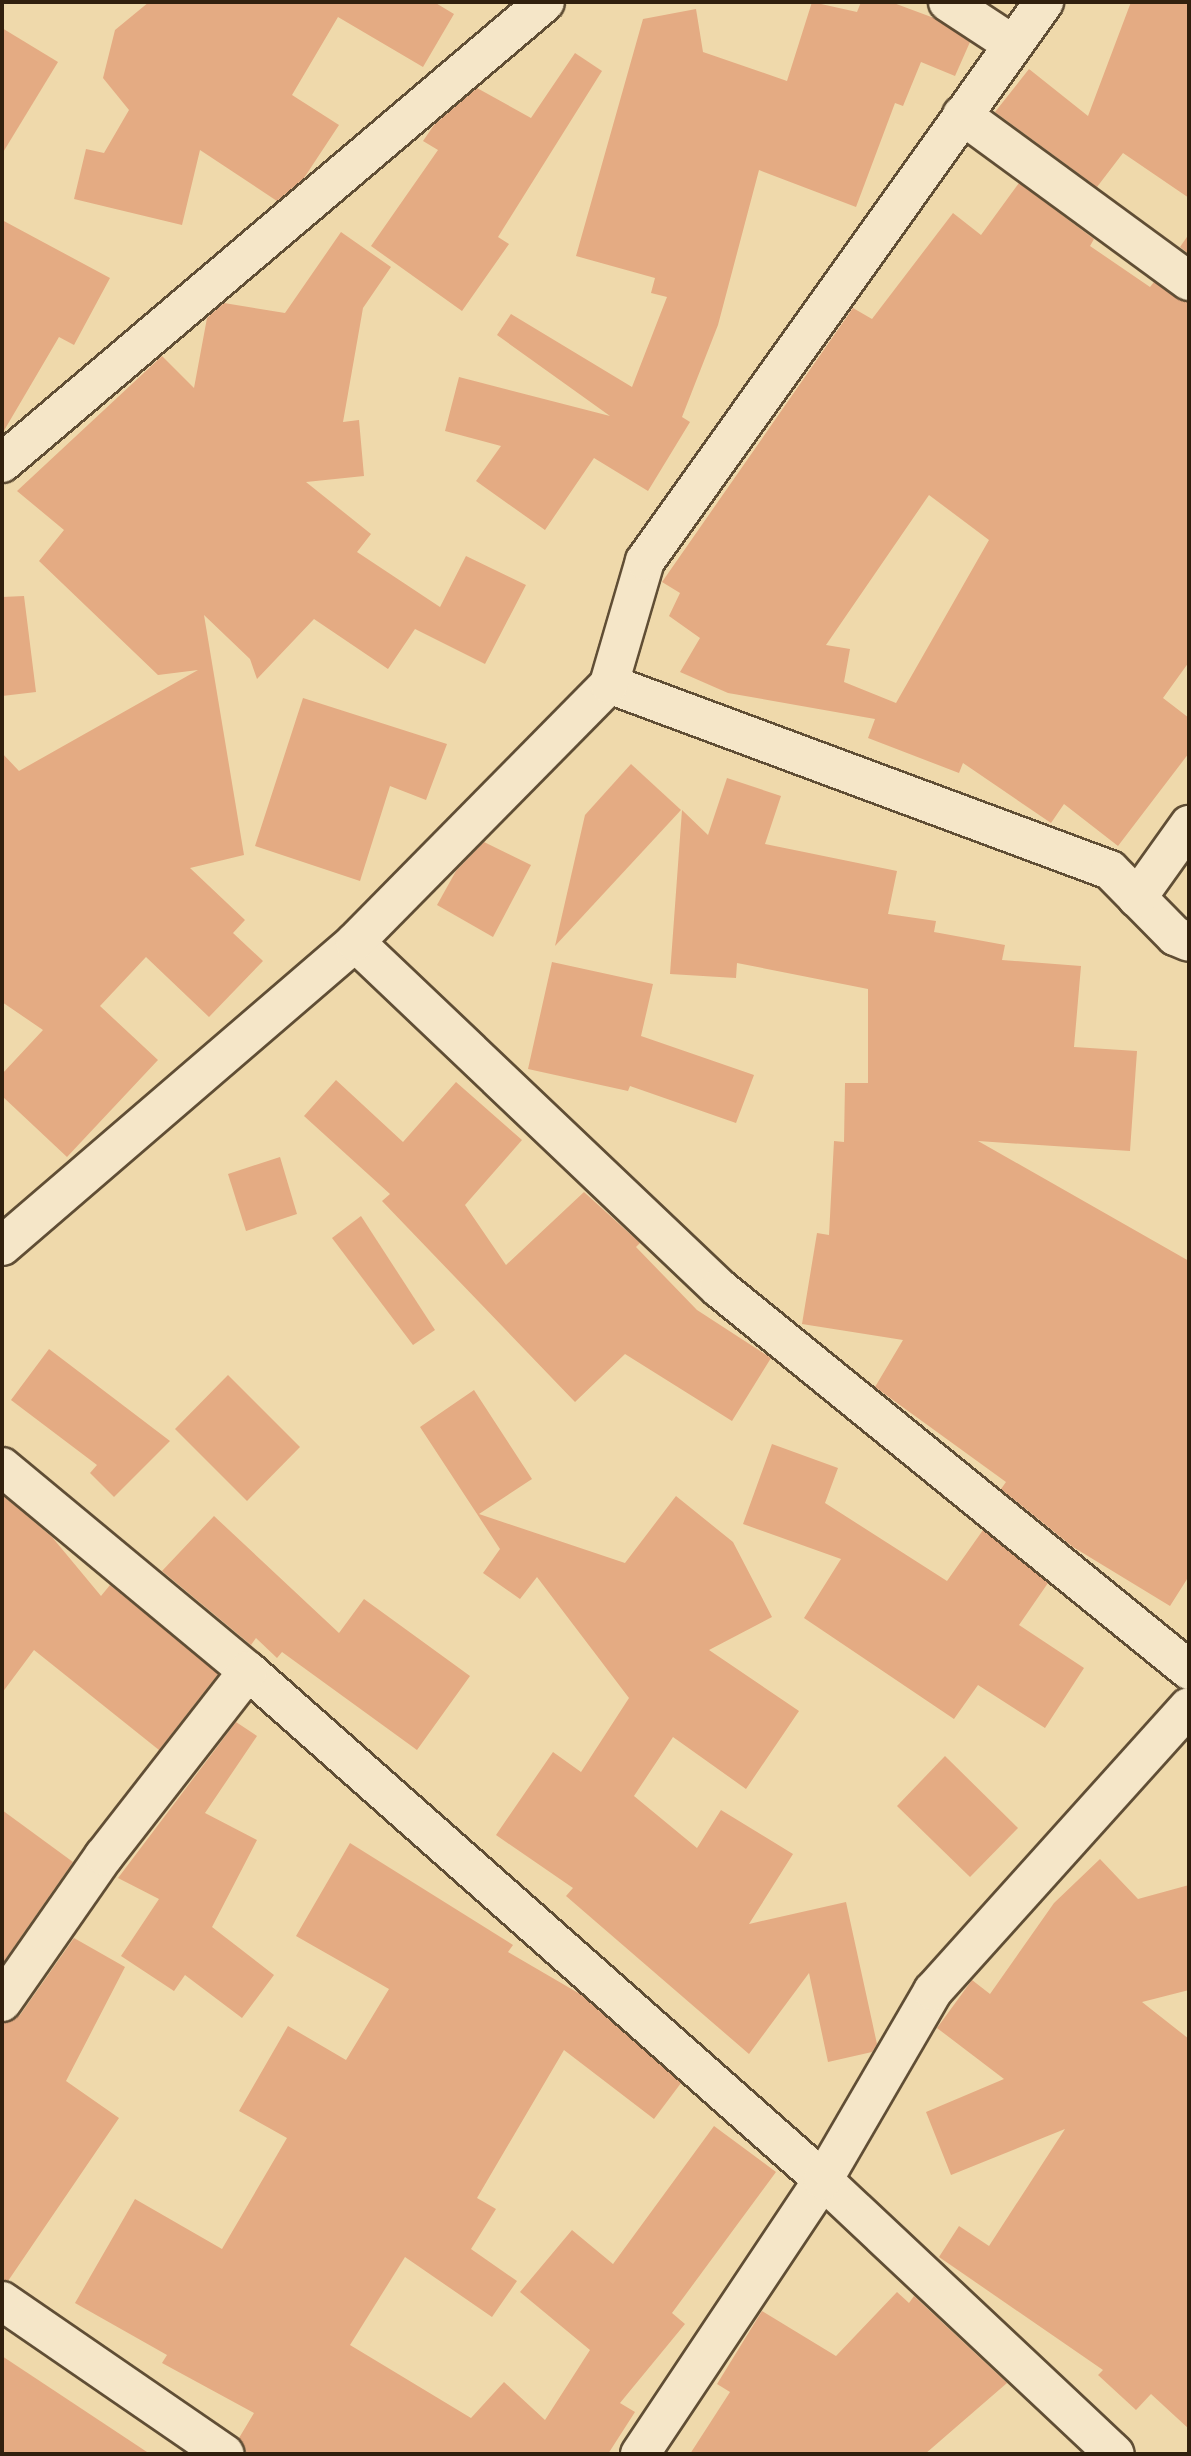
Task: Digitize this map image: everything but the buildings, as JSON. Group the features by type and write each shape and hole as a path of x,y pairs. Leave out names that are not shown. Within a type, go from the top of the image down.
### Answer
{"street":[{"path":"2,463 545,2"},
{"path":"948,2 1012,44"},
{"path":"2,1246 355,942 609,684 645,561 1044,2"},
{"path":"962,115 1189,281"},
{"path":"609,684 1110,870 1175,936 1189,942"},
{"path":"1137,898 1189,825"},
{"path":"355,942 719,1287 1189,1670"},
{"path":"2,1467 248,1671 823,2180 1115,2454"},
{"path":"2,2002 104,1856 248,1671"},
{"path":"640,2454 823,2180 933,1991 1189,1707"},
{"path":"2,2301 226,2454"}]}
